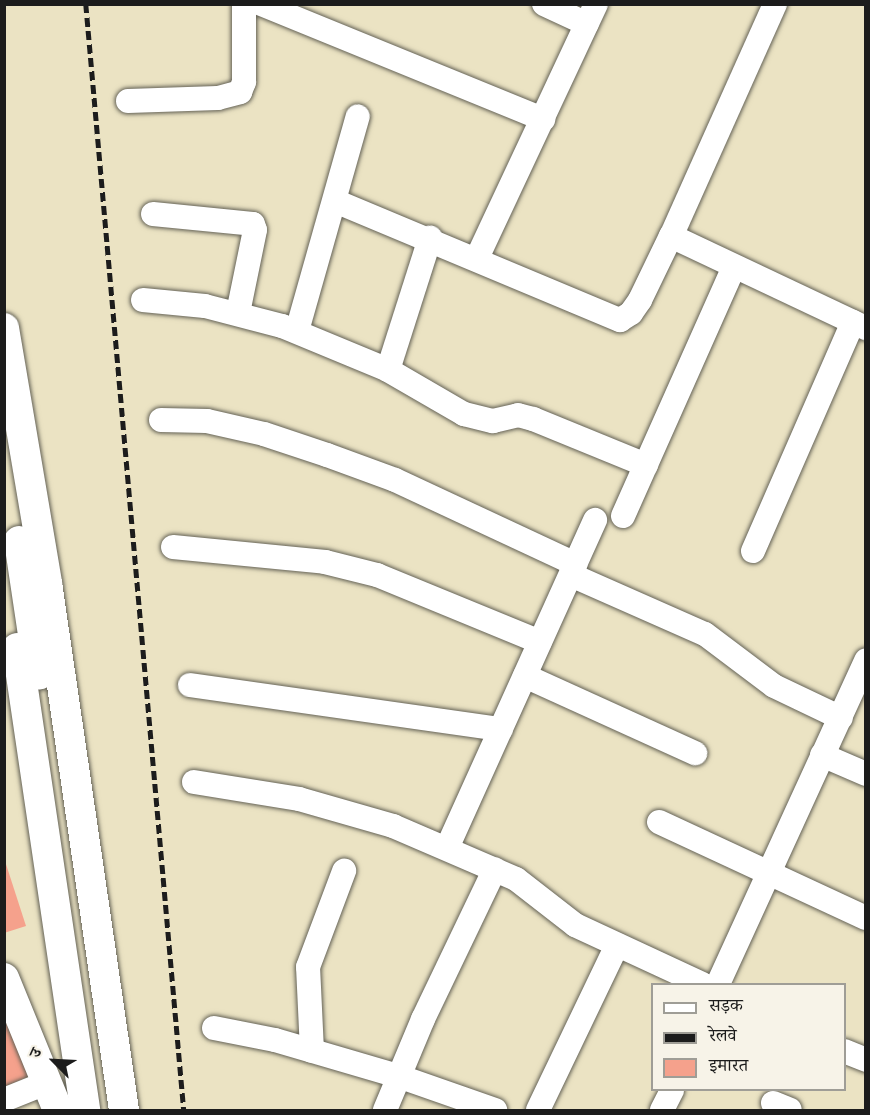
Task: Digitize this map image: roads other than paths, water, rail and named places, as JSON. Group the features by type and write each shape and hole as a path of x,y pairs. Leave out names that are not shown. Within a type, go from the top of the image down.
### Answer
{"street":[{"path":"128,101 218,98 240,92 244,82 244,4"},
{"path":"261,4 543,119"},
{"path":"477,258 592,14 544,4"},
{"path":"335,201 430,238 620,320 631,313 640,300 775,4"},
{"path":"297,332 358,116"},
{"path":"153,214 253,224 255,230 238,313"},
{"path":"671,236 859,325 753,551"},
{"path":"388,370 430,238"},
{"path":"623,516 734,267"},
{"path":"143,300 238,313 297,332 388,370 464,414 493,421 518,415 533,419 646,465"},
{"path":"4,328 47,583 124,1110"},
{"path":"160,420 218,424 327,455 395,480 705,634 774,686 841,718"},
{"path":"4,441 106,1110"},
{"path":"447,848 595,520"},
{"path":"173,547 325,562 377,575 540,642"},
{"path":"4,564 86,1110"},
{"path":"718,983 866,660"},
{"path":"525,676 695,753"},
{"path":"190,685 501,729"},
{"path":"822,755 866,774"},
{"path":"194,782 346,810 447,848 495,869 532,890 559,916 700,983"},
{"path":"659,822 866,918"},
{"path":"385,1110 398,1076 495,869"},
{"path":"312,1051 308,968 344,871"},
{"path":"538,1110 617,945"},
{"path":"4,978 58,1110"},
{"path":"214,1028 312,1051 398,1076 495,1110"},
{"path":"846,1052 866,1060"},
{"path":"4,1100 46,1083"},
{"path":"662,1110 671,1091"}],"railway":[{"path":"86,4 184,1110"}]}
